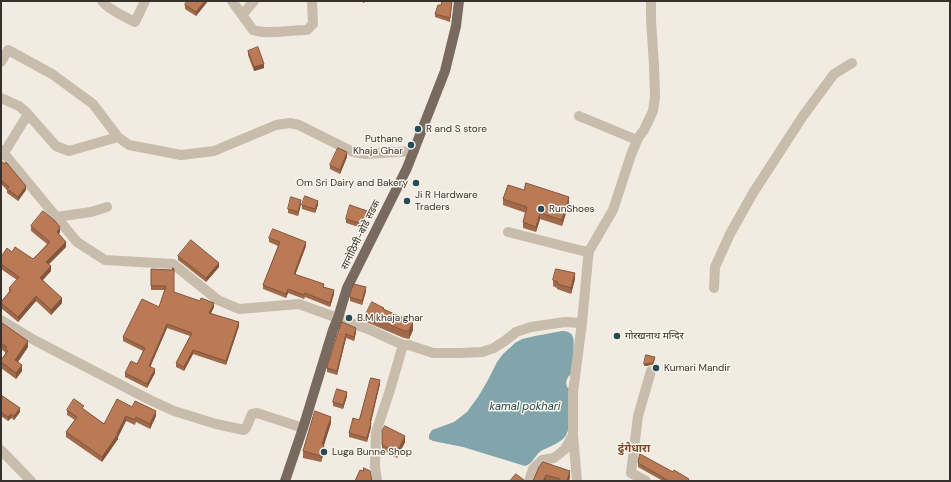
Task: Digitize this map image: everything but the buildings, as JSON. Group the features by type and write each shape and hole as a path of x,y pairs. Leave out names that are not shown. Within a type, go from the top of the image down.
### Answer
{"main road":[{"name":"सानोठिमी-बोडे सडक","path":"285,481 347,288 407,168 445,70 456,26 459,1"}],"street":[{"path":"102,1 111,9 135,22 145,1"},
{"path":"232,1 253,30 258,32 306,30 313,24 312,1"},
{"path":"242,15 254,1"},
{"path":"577,481 573,435 573,392 589,251 613,210 637,140 644,130 653,111 655,97 651,1"},
{"path":"1,62 8,50 52,74 93,104 118,137 129,145 181,155 214,151 276,125 290,123 298,125 353,152 366,154 414,151"},
{"path":"714,288 715,267 730,234 753,193 803,116 834,74 852,63"},
{"path":"1,98 19,106 56,146 69,151 118,137"},
{"path":"28,114 2,152 77,242 105,260 173,264 218,300 239,309 299,304 368,329 403,345 433,353 482,352 494,348 516,332 531,327 565,322 582,322"},
{"path":"579,116 637,140"},
{"path":"56,217 91,212 107,207"},
{"path":"508,232 583,251 589,251"},
{"path":"1,320 40,343 174,411 216,424 244,430 252,414 257,413 303,428"},
{"path":"376,481 374,467 376,432 403,345"},
{"path":"646,481 631,473 638,416 651,371"},
{"path":"529,481 533,469 537,464 542,460 554,458 565,449 573,435"},
{"path":"1,450 31,481"}],"water":[{"name":"kamal pokhari","path":"562,331 571,334 574,344 572,373 566,382 567,387 572,391 570,423 567,434 562,440 541,451 530,464 525,466 463,447 429,439 429,435 432,430 454,422 467,412 478,397 497,362 515,343 522,339"}],"place":[{"name":"R and S store","path":"418,129"},
{"name":"Puthane Khaja Ghar","path":"411,145"},
{"name":"Om Sri Dairy and Bakery","path":"416,183"},
{"name":"Ji R Hardware Traders","path":"407,201"},
{"name":"RunShoes","path":"541,209"},
{"name":"B.M khaja ghar","path":"349,318"},
{"name":"गोरखनाथ मन्दिर","path":"617,336"},
{"name":"Kumari Mandir","path":"656,368"},
{"name":"Luga Bunne Shop","path":"324,452"}],"district":[{"name":"ढुंगेधारा","path":"634,449"}]}
